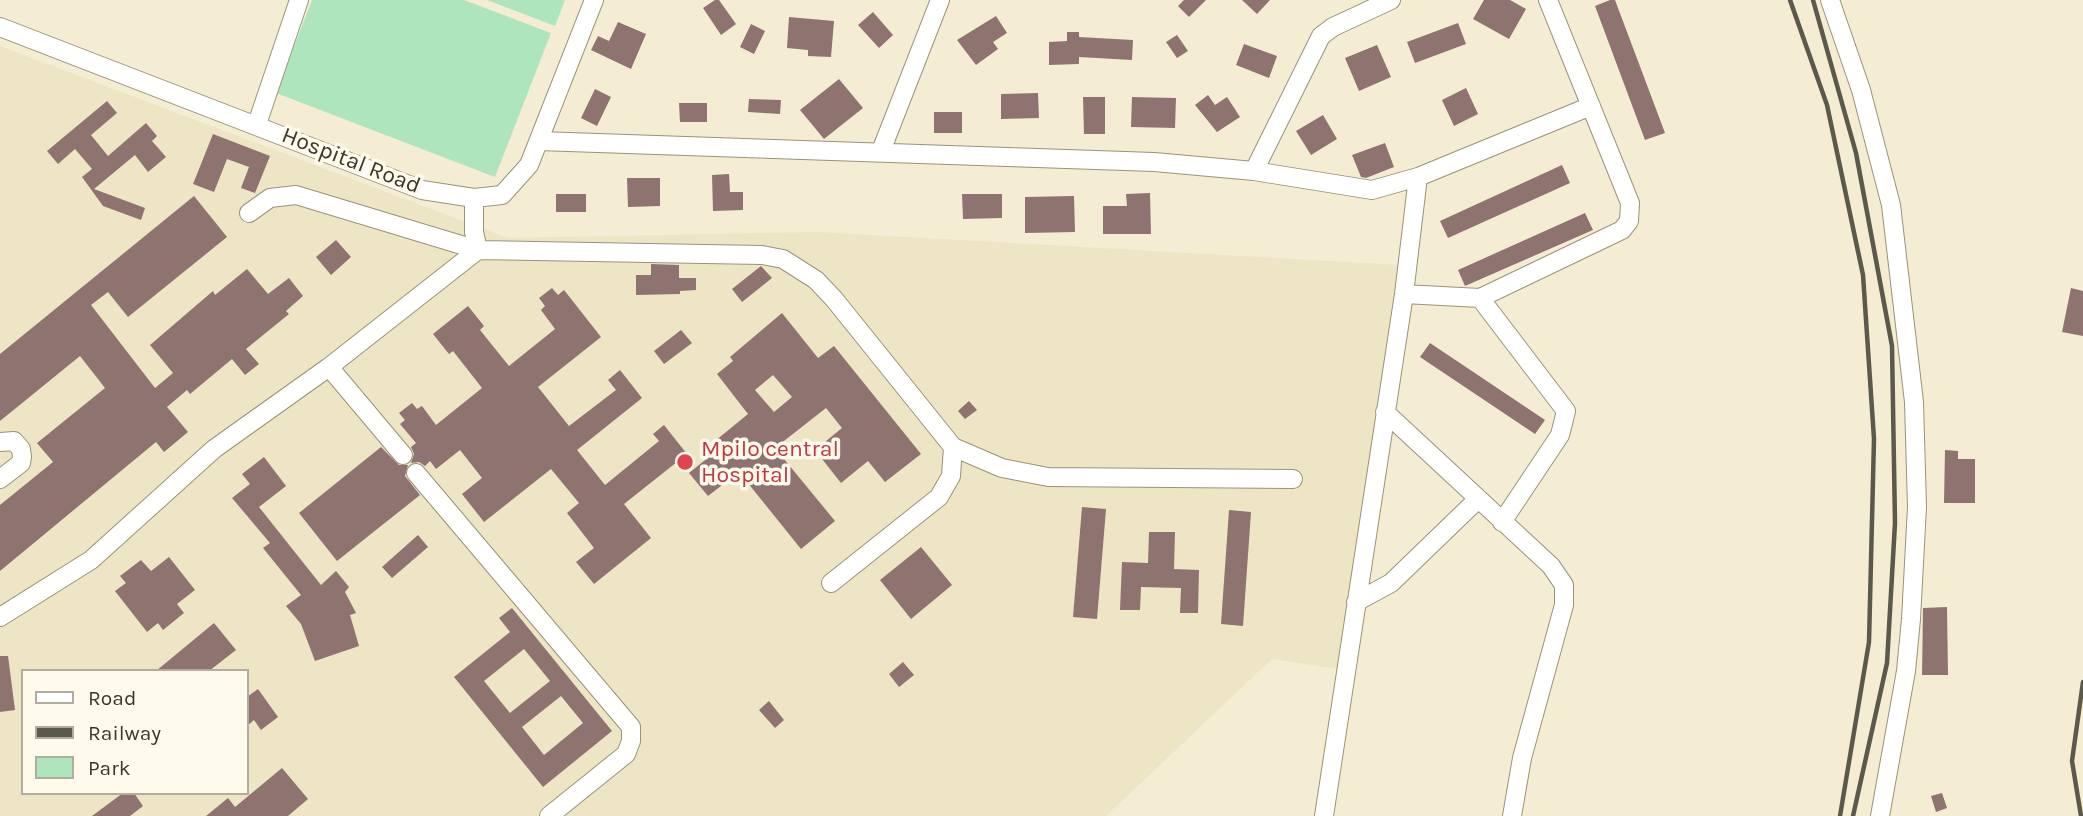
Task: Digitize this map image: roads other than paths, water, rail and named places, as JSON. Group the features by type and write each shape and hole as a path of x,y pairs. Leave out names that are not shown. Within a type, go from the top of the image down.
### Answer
{"street":[{"path":"257,124 299,0"},
{"name":"Hospital Road","path":"0,27 257,124 422,190 474,198 502,194 515,184 529,165 594,0"},
{"path":"881,151 940,0"},
{"path":"1254,171 1321,36 1333,27 1391,0"},
{"path":"1404,294 1480,298 1622,230 1629,221 1630,203 1548,0"},
{"path":"1830,0 1865,103 1891,205 1914,401 1917,507 1911,619 1904,683 1880,816"},
{"path":"539,141 1154,162 1254,171 1360,189 1385,188 1418,177 1591,106"},
{"path":"1324,816 1404,294 1418,177"},
{"path":"249,213 270,198 296,195 478,250 762,255 783,259 816,280 834,299 953,447 1002,468 1048,477 1293,479"},
{"path":"474,198 474,232 478,250"},
{"path":"0,617 91,560 214,449 329,367 478,250"},
{"path":"1480,298 1566,411 1560,435 1502,522"},
{"path":"329,367 402,454"},
{"path":"1385,412 1551,566 1564,585 1565,594 1522,758 1512,816"},
{"path":"0,442 14,441 21,449 22,457 21,463 0,479"},
{"path":"831,583 939,497 951,476 953,447"},
{"path":"416,473 631,727 632,734 626,754 549,816"},
{"path":"1356,602 1391,583 1477,500"}],"railway":[{"path":"1790,0 1827,105 1863,275 1874,439 1869,642 1840,816"},
{"path":"1813,0 1856,153 1892,346 1895,523 1887,663 1853,816"},
{"path":"2081,816 2072,761 2083,682"}],"place":[{"name":"Mpilo central Hospital","path":"685,462"}]}
